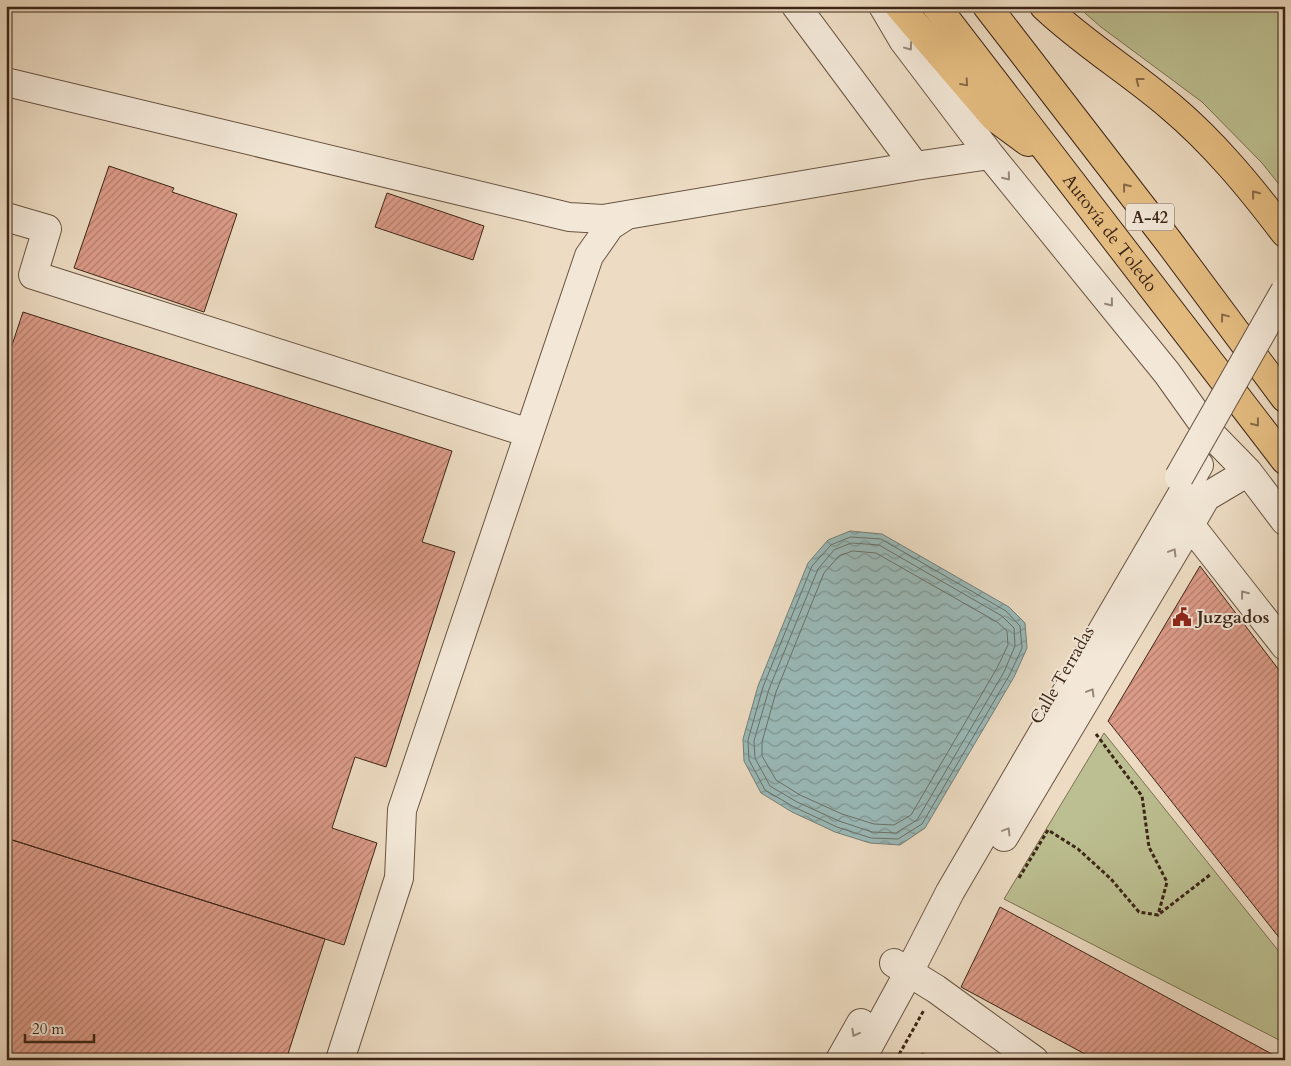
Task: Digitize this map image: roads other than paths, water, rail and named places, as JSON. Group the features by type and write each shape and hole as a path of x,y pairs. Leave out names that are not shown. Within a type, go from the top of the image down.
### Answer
{"highway":[{"path":"899,6 994,117 1056,163"},
{"name":"Autovía de Toledo","path":"936,6 1285,460"},
{"name":"A-42","path":"987,6 1169,242 1285,398"},
{"path":"1044,6 1066,26 1157,96 1190,124 1244,182 1285,233"}],"street":[{"path":"796,6 915,166"},
{"path":"882,6 903,40 990,155 1167,373 1209,432 1248,472 1285,521"},
{"path":"6,82 570,217 603,219 990,155"},
{"path":"340,1060 399,878 402,810 589,256 610,226 627,215"},
{"path":"6,217 47,229 33,275 529,433"},
{"name":"Calle Terradas","path":"840,1060 950,892 1189,471 1285,291"},
{"name":"Calle Terradas","path":"861,1060 902,967 1189,471 1285,313"},
{"path":"950,892 998,847 1206,497 1248,472"},
{"path":"1191,523 1194,530 1285,646"},
{"path":"902,967 936,989 1034,1060"}],"water":[{"path":"850,531 882,534 1009,607 1025,623 1027,648 1014,677 925,828 900,845 870,843 835,832 792,812 761,793 744,761 743,739 758,686 808,563 828,540"}],"place":[{"name":"Juzgados","path":"1182,617"}]}
